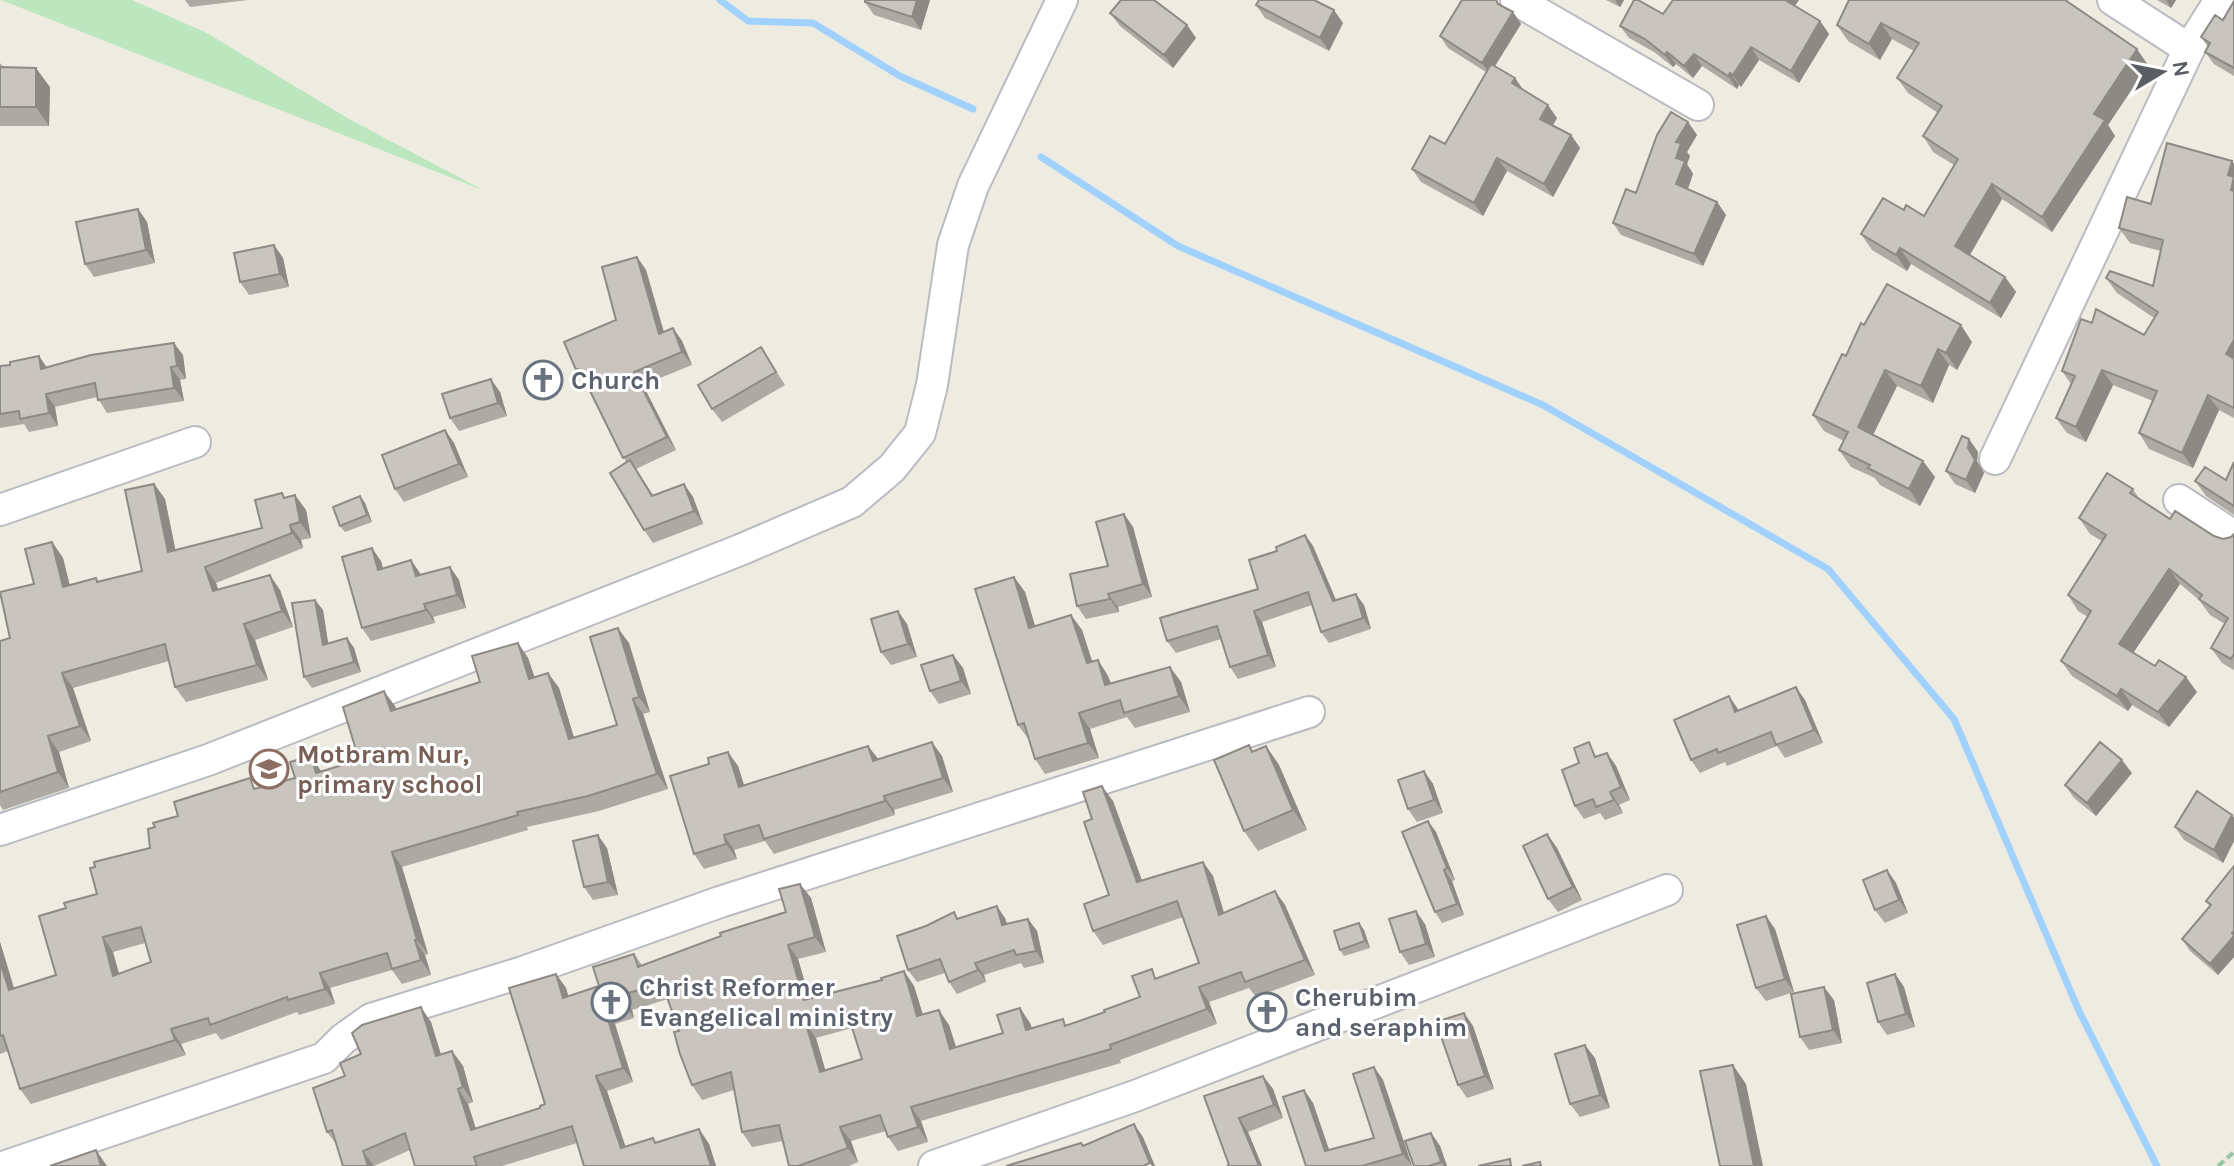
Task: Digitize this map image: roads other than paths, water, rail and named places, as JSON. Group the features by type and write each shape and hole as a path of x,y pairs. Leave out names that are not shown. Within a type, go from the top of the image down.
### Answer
{"street":[{"path":"0,830 208,760 740,550 852,502 892,468 920,433 932,385 953,245 973,186 1062,0"},
{"path":"1516,0 1698,105"},
{"path":"2113,0 2189,49"},
{"path":"1995,459 2189,49 2220,0"},
{"path":"0,510 195,442"},
{"path":"2179,500 2234,536"},
{"path":"6,1166 324,1058 343,1039 371,1019 523,972 720,902 1309,712"},
{"path":"934,1166 1135,1096 1667,890"}],"waterway":[{"path":"720,0 748,21 813,23 900,76 973,109"},
{"path":"1041,157 1178,246 1543,405 1828,569 1954,719 2079,1011 2157,1166"}],"place":[{"name":"Church","path":"543,380"},
{"name":"Motbram Nur, primary school","path":"269,769"},
{"name":"Christ Reformer Evangelical ministry","path":"611,1002"},
{"name":"Cherubim and seraphim","path":"1267,1012"}]}
